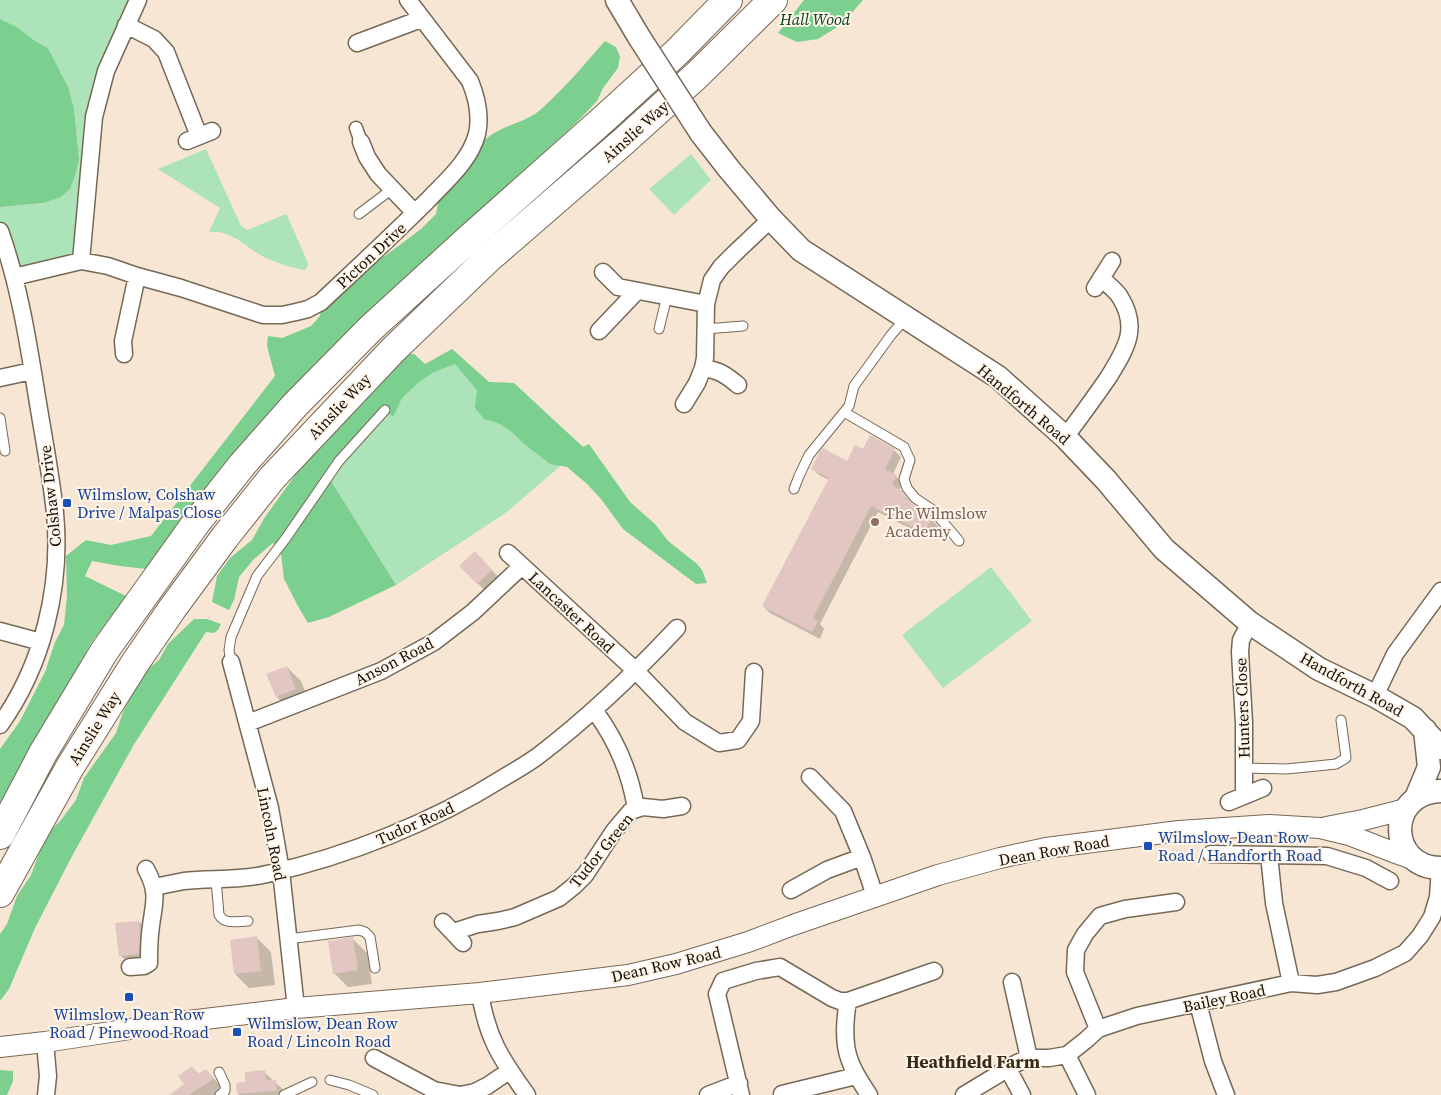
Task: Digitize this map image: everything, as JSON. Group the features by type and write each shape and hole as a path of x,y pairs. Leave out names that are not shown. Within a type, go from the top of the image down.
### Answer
{"highway":[{"name":"Ainslie Way","path":"0,834 43,753 105,650 196,523 295,405 370,328 613,111 677,52 728,0"},
{"name":"Ainslie Way","path":"0,893 70,767 134,663 207,561 272,478 392,350 489,258 697,75 773,0"}],"main road":[{"name":"Handforth Road","path":"617,0 701,133 771,219 802,250 998,377 1065,437 1106,480 1164,549 1250,623 1319,669 1375,696 1413,718 1441,748"},
{"path":"1425,730 1429,767 1411,803 1402,815 1399,832 1406,852 1413,859 1430,867 1441,868"},
{"path":"1411,803 1424,793 1441,791"}],"street":[{"path":"81,260 94,116 106,71 138,0"},
{"name":"Picton Drive","path":"14,277 81,260 108,266 181,288 263,315 282,315 296,312 308,309 321,302 449,178 466,157 476,134 478,106 470,82 408,0"},
{"path":"352,44 421,19"},
{"path":"126,25 154,39 166,52 201,139"},
{"path":"358,135 372,165 415,213"},
{"path":"684,404 697,383 703,368 706,304 712,280 720,267 771,219"},
{"name":"Colshaw Drive","path":"0,231 20,300 55,513 56,538 55,580 41,642 17,698 0,725"},
{"path":"1065,437 1091,403 1125,350 1130,333 1128,312 1120,295 1098,283 1112,261"},
{"path":"603,272 618,286 706,304"},
{"path":"124,354 123,341 137,276"},
{"path":"599,331 637,291"},
{"path":"703,368 716,370 727,375 738,385"},
{"path":"0,378 32,371"},
{"name":"Lancaster Road","path":"508,553 636,671"},
{"name":"Anson Road","path":"248,723 381,671 434,642 473,612 522,566"},
{"path":"1375,696 1395,654 1441,591"},
{"name":"Hunters Close","path":"1250,623 1241,640 1240,652 1244,723 1244,768 1237,799 1263,788"},
{"name":"Tudor Road","path":"154,887 183,881 251,877 281,871 379,840 432,817 482,791 537,756 594,710 678,628"},
{"path":"0,631 41,642"},
{"name":"Lincoln Road","path":"231,662 270,808 281,871 296,1008"},
{"path":"636,671 685,722 718,743 738,740 751,721 754,672"},
{"name":"Tudor Green","path":"594,710 609,730 624,764 633,788 636,808"},
{"path":"810,777 843,811 862,857 875,896"},
{"name":"Dean Row Road","path":"1320,828 1363,820 1411,803"},
{"name":"Tudor Green","path":"453,932 471,926 515,917 559,898 585,875 630,811 643,807 663,809 682,806"},
{"name":"Dean Row Road","path":"0,1047 163,1024 296,1008 480,993 628,975 676,964 748,942 938,875 1046,848 1179,831 1269,826 1320,828 1349,835 1413,859"},
{"path":"1211,854 1327,856 1366,868 1390,881"},
{"path":"1269,855 1274,904 1291,983"},
{"path":"791,890 827,870 862,857"},
{"name":"Bailey Road","path":"1067,1055 1098,1028 1137,1016 1291,983 1317,984 1336,982 1375,968 1405,953 1420,936 1432,917 1438,897 1441,868"},
{"path":"130,967 144,966 149,963 150,935 154,910 154,887 146,869"},
{"path":"1098,1028 1075,972 1076,950 1085,934 1100,916 1125,909 1176,902"},
{"path":"708,1095 740,1089 718,1001 717,994 723,981 756,971 780,968 832,998 848,1002 934,971"},
{"path":"1012,982 1029,1058"},
{"path":"480,993 490,1035 509,1071 526,1095"},
{"path":"848,1002 846,1038 849,1058 856,1076 869,1095"},
{"path":"1198,1003 1213,1060 1226,1095"},
{"path":"45,1042 48,1076 46,1095"},
{"path":"964,1095 1029,1058 1049,1058 1067,1055 1087,1095"},
{"path":"374,1058 434,1090 460,1095 475,1092 509,1071"},
{"path":"1008,1069 1022,1095"},
{"path":"782,1094 856,1076"}],"lane":[{"path":"359,214 392,189"},
{"path":"659,329 667,296"},
{"path":"794,489 809,455 849,406 854,386 891,335 906,318"},
{"path":"705,329 743,326"},
{"path":"231,662 229,650 231,637 258,576 339,461 385,410"},
{"path":"844,412 904,447 910,460 904,479 907,488 915,498 933,510 959,542"},
{"path":"0,418 5,451"},
{"path":"1244,768 1286,769 1336,764 1346,758 1341,720"},
{"path":"216,879 219,915 222,920 228,922 248,920"},
{"path":"288,939 359,930 365,932 370,937 375,968"},
{"path":"219,1072 226,1085 225,1091 220,1095"},
{"path":"330,1080 349,1085 373,1095"},
{"path":"284,1095 312,1082"}],"green space":[{"path":"0,0 138,0 106,71 81,261 14,277 0,231 0,207 44,203 61,197 70,189 79,159 74,109 69,89 48,48 17,27 0,19"},
{"name":"Hall Wood","path":"804,0 863,0 842,24 818,39 797,42 778,33"},
{"path":"0,19 17,27 48,48 69,89 74,109 79,159 75,176 70,189 61,197 44,203 0,207"},
{"path":"605,41 616,47 620,57 618,68 603,88 597,101 509,185 146,569 92,561 85,576 126,596 91,643 0,809 0,749 20,721 45,672 55,642 64,625 67,596 66,556 86,540 111,545 151,536 275,376 267,346 268,336 282,338 311,326 320,316 321,302 366,260 385,256 421,229 436,214 438,203 435,193 476,148 491,135 539,111 565,86"},
{"path":"206,149 241,226 247,230 287,215 308,263 307,268 304,270 277,262 262,256 231,236 209,232 220,208 158,169"},
{"path":"691,154 711,180 674,215 649,189"},
{"path":"452,349 572,456 507,512 396,585 328,476 385,410"},
{"path":"452,349 489,382 514,383 583,447 589,444 630,502 655,524 668,541 696,563 702,570 707,583 696,584 623,529 601,499 567,467 550,464 512,432 498,423 484,419 475,408 477,390 455,364 434,372 420,381 402,398 393,417 385,410 328,476 396,585 329,617 308,623 284,579 281,554 273,543 254,559 239,577 234,600 229,610 212,602 217,576 230,558 252,540 265,517 299,470 403,353 414,354 425,364"},
{"path":"991,567 1032,621 943,688 902,635"},
{"path":"194,619 207,619 221,624 214,633 206,632 133,746 71,858 35,928 9,989 0,1001 0,934 7,924 17,896 31,875 46,835 61,820 76,800 84,778 116,733 123,712 143,673 159,660 168,644"},
{"path":"0,1070 13,1071 13,1081 7,1095 0,1095"}],"building":[{"path":"870,435 895,449 885,469 897,475 892,485 901,490 905,496 904,498 932,518 924,533 871,506 813,618 818,621 812,632 762,606 829,478 811,469 820,451 823,448 847,461 855,445 863,449"},
{"path":"475,551 492,570 477,584 459,566"},
{"path":"287,666 296,689 276,697 266,674"},
{"path":"139,921 139,954 119,956 115,923"},
{"path":"257,936 261,971 234,974 230,940"},
{"path":"353,937 358,970 333,974 328,941"},
{"path":"192,1066 198,1074 206,1069 213,1079 189,1095 169,1095 184,1084 178,1076"},
{"path":"265,1070 266,1080 276,1080 277,1091 237,1094 236,1083 245,1082 245,1072"}],"place":[{"name":"Wilmslow, Colshaw Drive / Malpas Close","path":"67,503"},
{"name":"The Wilmslow Academy","path":"875,522"},
{"name":"Wilmslow, Dean Row Road / Handforth Road","path":"1148,846"},
{"name":"Wilmslow, Dean Row Road / Pinewood Road","path":"129,997"},
{"name":"Wilmslow, Dean Row Road / Lincoln Road","path":"237,1032"}],"district":[{"name":"Heathfield Farm","path":"973,1061"}]}
